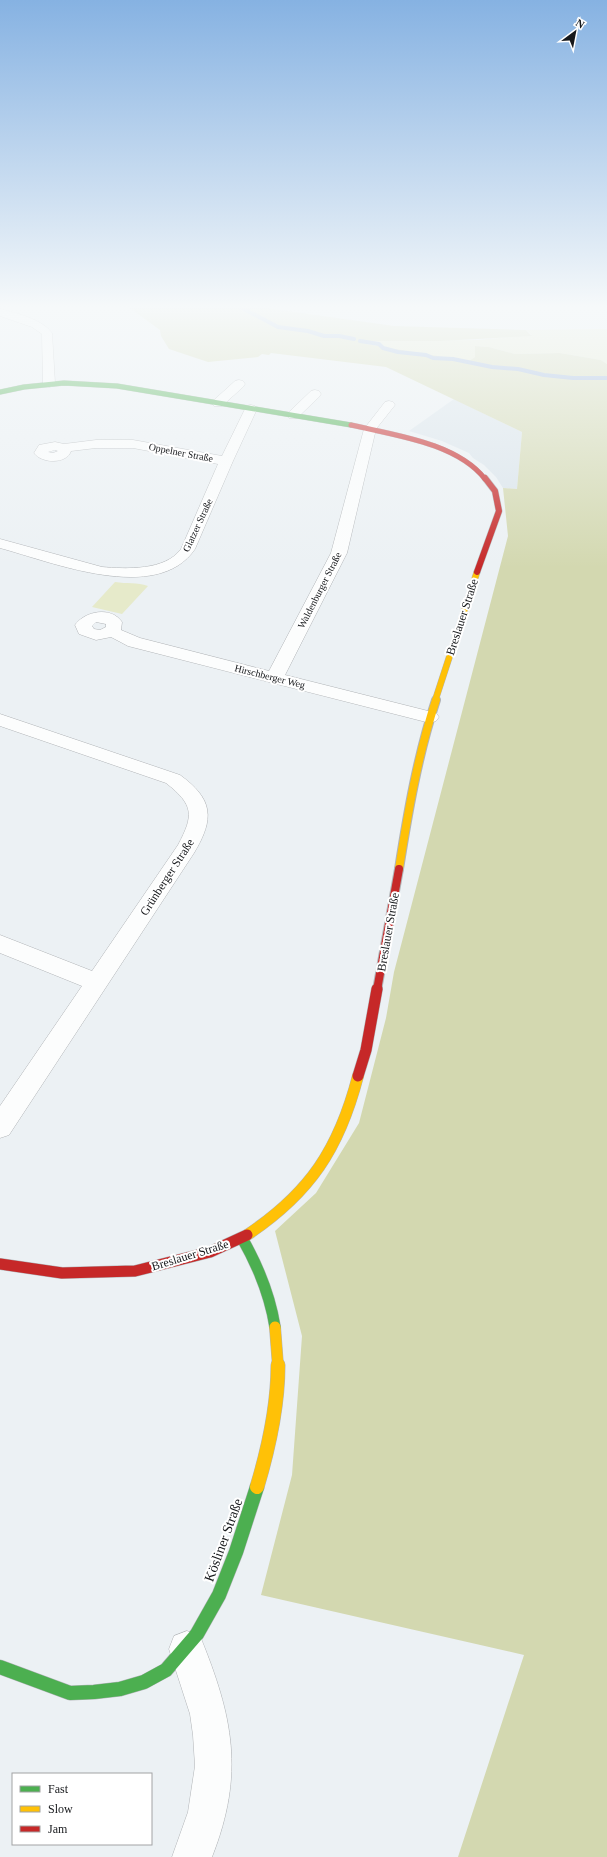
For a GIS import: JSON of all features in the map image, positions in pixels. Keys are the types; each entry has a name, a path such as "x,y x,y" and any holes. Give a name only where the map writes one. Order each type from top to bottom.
{"street":[{"name":"Breslauer Straße","path":"0,1264 62,1273 102,1273 135,1271 210,1252 242,1238 270,1221 302,1191 330,1152 346,1119 366,1050 391,921 409,808 430,716 489,535 499,511 495,491 476,468 462,458 416,440 370,429 168,395"},
{"path":"218,403 227,395"},
{"path":"293,415 314,395"},
{"path":"370,429 389,405"},
{"name":"Glatzer Straße","path":"0,543 101,571 118,573 143,572 175,562 188,549 226,461 251,409"},
{"name":"Waldenburger Straße","path":"274,677 339,553 370,429"},
{"name":"Oppelner Straße","path":"64,448 96,444 133,444 226,461"},
{"name":"Hirschberger Weg","path":"111,631 134,642 430,716"},
{"name":"Grünberger Straße","path":"0,720 174,779 193,795 199,809 198,828 187,848 0,1127"},
{"path":"0,944 97,983"},
{"name":"Kösliner Straße","path":"0,1667 70,1693 81,1694 116,1690 166,1670 187,1649 200,1632 228,1575 271,1442 278,1381 274,1318 258,1266 242,1238"},
{"path":"187,1649 212,1733 215,1771 208,1812 192,1857"}],"shaded area":[{"path":"454,399 522,432 517,489 503,488 496,477 469,453 442,441 409,431"}],"green space":[{"path":"444,395 607,395 607,1857 458,1857 524,1655 261,1595 292,1475 302,1336 275,1231 316,1193 359,1123 386,1018 394,972 508,536 503,488 517,489 522,432"},
{"path":"115,582 148,586 122,614 92,607"}],"traffic: fast":[{"path":"169,395 351,425"},
{"path":"242,1238 263,1281 270,1303 275,1327"},
{"path":"0,1667 70,1693 120,1689 144,1682 166,1670 197,1634 219,1595 236,1552 257,1487"}],"traffic: slow":[{"path":"399,869 409,808 430,717 477,572"},
{"path":"247,1235 279,1212 293,1199 317,1171 337,1138 345,1120 351,1104 358,1076"},
{"path":"257,1487 268,1447 275,1408 278,1368 275,1327"}],"traffic: jam":[{"path":"351,425 416,440 462,458 476,468 484,477 495,491 499,511 477,572"},
{"path":"358,1076 366,1050 399,869"},
{"path":"0,1264 62,1273 135,1271 210,1252 247,1235"}]}
